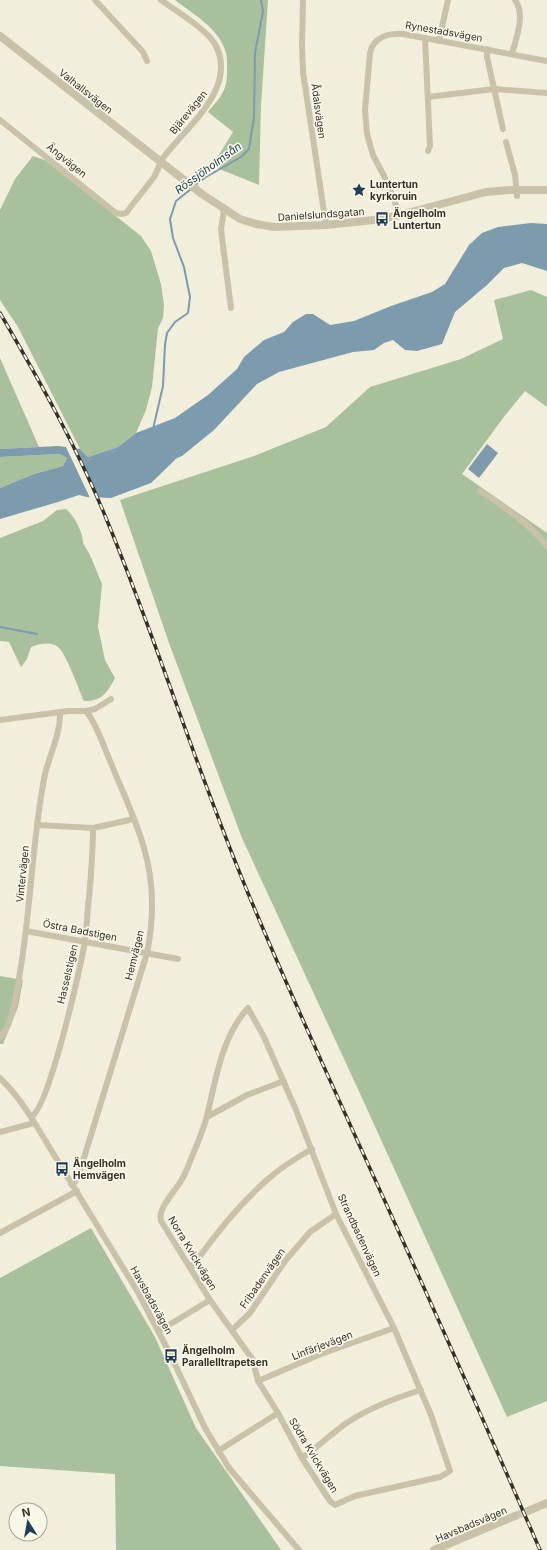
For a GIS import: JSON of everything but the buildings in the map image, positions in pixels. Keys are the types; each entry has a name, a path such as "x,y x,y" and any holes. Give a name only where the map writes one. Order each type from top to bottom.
{"street":[{"path":"95,0 143,52 147,60"},
{"name":"Bjärevägen","path":"121,214 126,213 154,176 160,162 214,96 218,87 221,70 218,54 211,40 201,30 161,0"},
{"name":"Ådalsvägen","path":"303,0 303,72 326,225"},
{"path":"439,40 448,0"},
{"path":"512,54 520,14 515,0"},
{"name":"Rynestadsvägen","path":"400,215 384,176 373,155 367,134 365,110 370,53 371,47 375,42 389,34 403,34 547,61"},
{"name":"Valhallsvägen","path":"0,36 160,162"},
{"path":"425,38 430,146 428,151"},
{"path":"487,49 487,57 503,129"},
{"path":"428,97 494,89 547,93"},
{"name":"Ängvägen","path":"0,120 116,213 121,214"},
{"path":"506,142 515,175 517,193"},
{"name":"Danielslundsgatan","path":"160,162 224,210 240,219 265,226 326,225 363,221 400,215 482,193 517,193 547,190"},
{"path":"224,210 221,229 231,308"},
{"path":"480,491 539,535 547,546"},
{"path":"0,720 77,710 86,711 96,709 111,699"},
{"name":"Hemvägen","path":"72,1184 75,1182 79,1174 147,953 151,928 151,896 144,849 134,819 99,735 86,711"},
{"name":"Vintervägen","path":"0,1037 7,1028 17,994 26,931 37,825 44,779 48,758 58,730 60,712"},
{"path":"37,825 93,828 134,819"},
{"name":"Hasselstigen","path":"33,1120 39,1109 58,1058 85,941 93,828"},
{"name":"Östra Badstigen","path":"26,931 178,959"},
{"name":"Strandbadenvägen","path":"248,1008 264,1037 284,1081 312,1149 336,1214 394,1328 431,1415 450,1471"},
{"name":"Norra Kvickvägen","path":"159,1331 210,1300 161,1221 160,1216 161,1210 182,1179 200,1138 207,1117 214,1082 225,1045 234,1026 248,1008"},
{"name":"Havsbadsvägen","path":"0,1078 20,1100 33,1120 139,1294 159,1331 204,1428 229,1468 299,1550"},
{"path":"207,1117 247,1095 284,1081"},
{"path":"0,1132 33,1120"},
{"path":"191,1268 230,1217 266,1180 288,1163 312,1149"},
{"path":"0,1233 77,1191"},
{"name":"Fribadenvägen","path":"232,1330 250,1313 285,1261 310,1232 336,1214"},
{"path":"210,1300 232,1330"},
{"name":"Linfärjevägen","path":"258,1381 320,1354 394,1328"},
{"name":"Södra Kvickvägen","path":"232,1330 253,1360 258,1381 278,1413 302,1458 330,1501 335,1505 355,1496 440,1477 450,1471"},
{"path":"302,1458 362,1414 394,1398 421,1390"},
{"name":"Södra Kvickvägen","path":"218,1450 278,1413"},
{"path":"528,1511 547,1503"},
{"name":"Havsbadsvägen","path":"434,1550 515,1516"}],"green space":[{"path":"175,0 268,0 261,105 259,185 212,166 233,132 208,112 224,91 227,80 226,53 223,44 212,29"},
{"path":"33,156 45,160 141,236 151,251 161,284 164,305 163,318 158,328 152,387 146,410 136,433 118,447 88,457 80,449 18,327 0,300 0,210 15,179"},
{"path":"531,290 547,297 547,407 525,391 462,474 547,533 547,1401 507,1417 242,838 169,643 120,500 254,456 326,427 370,387 461,359 503,339 494,300"},
{"path":"0,358 39,447 0,449"},
{"path":"60,454 67,458 63,466 34,474 0,488 0,457"},
{"path":"66,509 78,524 83,543 90,555 102,584 98,627 105,660 115,678 100,698 90,701 84,701 65,656 55,645 41,644 31,647 27,659 21,667 9,642 0,641 0,538 43,521 57,510"},
{"path":"0,976 23,980 18,1007 3,1044 0,1044"},
{"path":"91,1228 155,1337 196,1428 281,1550 116,1550 115,1474 0,1466 0,1278"}],"water":[{"path":"531,223 547,224 547,271 522,263 504,268 487,285 455,312 442,344 417,351 405,350 393,340 384,343 374,350 353,352 279,372 257,384 214,430 182,456 177,458 151,483 111,498 87,497 79,495 0,519 0,488 34,474 63,466 67,458 60,454 0,457 0,449 58,446 80,449 88,457 118,447 136,433 175,418 208,395 237,369 244,357 264,340 284,332 293,322 306,314 313,314 330,325 354,321 432,292 445,284 469,245 482,233 498,227"},
{"path":"487,444 498,453 479,478 468,469"}],"pier":[{"path":"65,445 75,446 100,500 91,500"}],"waterway":[{"name":"Rössjöholmsån","path":"194,186 206,177 241,157 249,149 254,117 255,53 263,11 261,0"},
{"name":"Rössjöholmsån","path":"153,429 163,386 167,333 175,322 188,313 190,297 184,267 173,238 170,219 176,201 191,189"},
{"path":"0,627 37,634"}],"tunnel":[{"path":"515,1516 528,1511"}],"railway":[{"path":"0,313 57,414 95,492 144,615 233,857 253,905 443,1329 540,1550"}],"place":[{"name":"Luntertun kyrkoruin","path":"359,190"},
{"name":"Ängelholm Luntertun","path":"382,219"},
{"name":"Ängelholm Hemvägen","path":"62,1169"},
{"name":"Ängelholm Parallelltrapetsen","path":"171,1356"}]}
